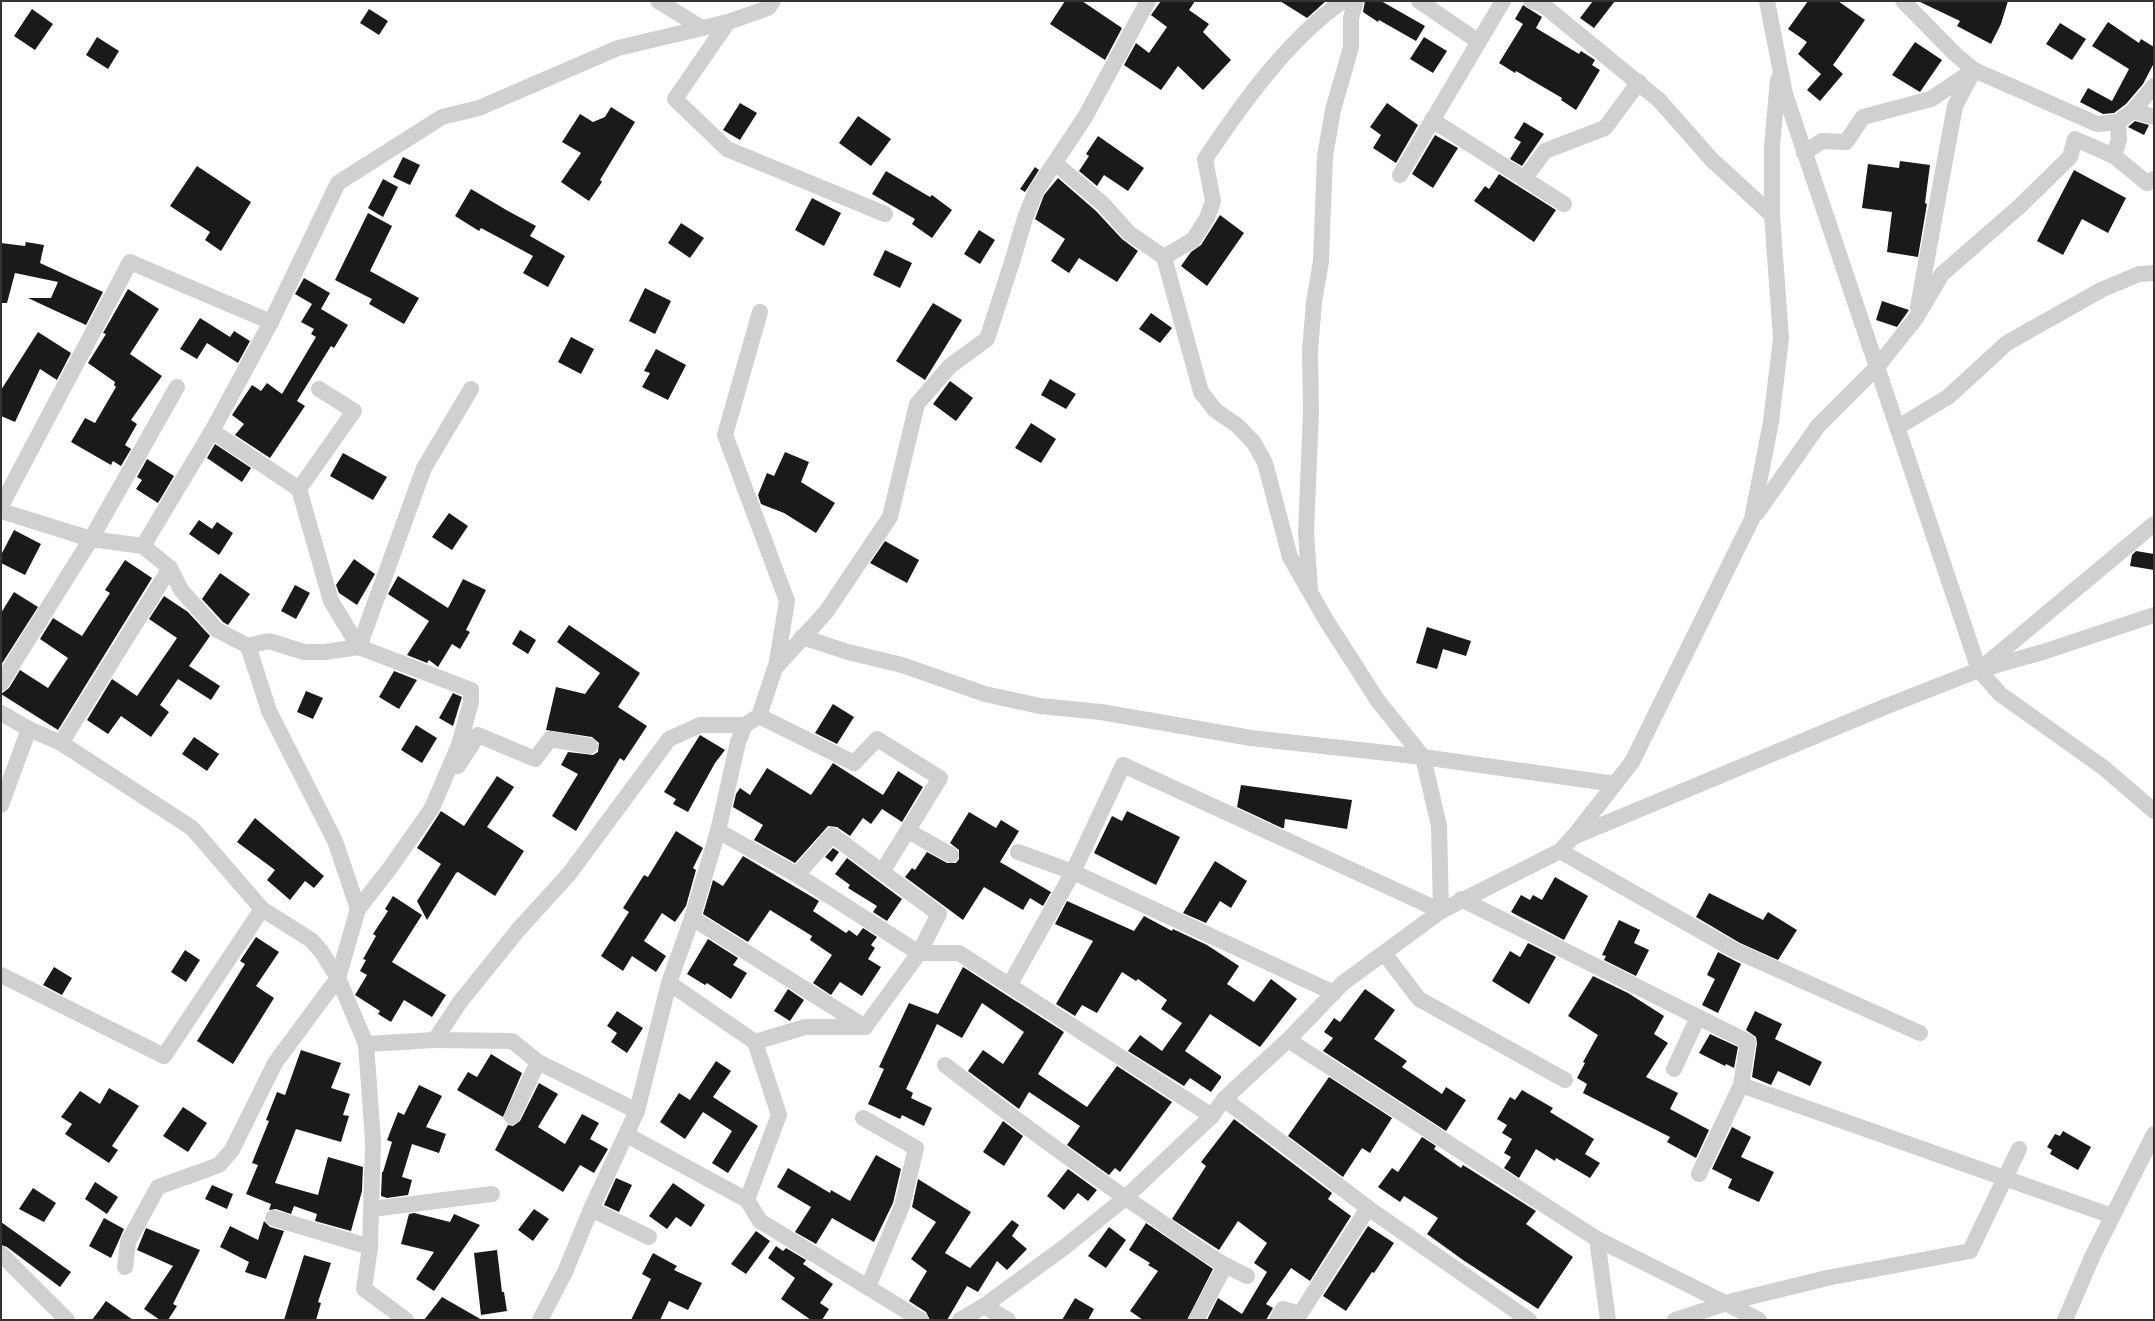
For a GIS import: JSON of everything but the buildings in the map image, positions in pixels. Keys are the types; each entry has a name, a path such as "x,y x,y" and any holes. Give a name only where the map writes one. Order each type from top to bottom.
{"street":[{"path":"658,1 702,28"},
{"path":"143,546 212,431 271,322 338,183 442,117 479,108 618,48 728,22 768,8 773,1"},
{"path":"775,668 826,612 890,517 917,404 950,366 987,339 1014,259 1025,218 1036,191 1085,117 1148,1"},
{"path":"1164,257 1193,240 1207,218 1213,201 1204,159 1230,122 1295,42 1343,1"},
{"path":"1310,592 1306,533 1311,411 1310,351 1314,302 1321,261 1325,156 1333,110 1351,47 1351,18 1356,1"},
{"path":"1419,1 1479,42"},
{"path":"1400,175 1503,1"},
{"path":"1530,1 1542,4 1639,82 1659,100 1712,160 1772,215"},
{"path":"1767,1 1785,94 1979,670 2000,694 2104,768 2154,811"},
{"path":"1903,1 1955,54 1974,70 2097,124 2118,122 2133,111 2154,86"},
{"path":"728,22 675,99 727,149 886,214"},
{"path":"1752,519 1771,422 1780,338 1772,215 1772,146 1779,64"},
{"path":"1804,153 1822,141 1846,142 1863,117 1931,99 1974,70"},
{"path":"1916,318 1955,106 1974,70"},
{"path":"1524,179 1545,151 1605,128 1639,82"},
{"path":"2133,111 2154,117"},
{"path":"1432,120 1564,204"},
{"path":"2114,156 2119,139 2118,122"},
{"path":"960,1320 984,1306 1066,1246 1125,1198 1212,1116 1224,1099 1288,1040 1343,983 1441,911 1461,899 1560,851 1573,837 1632,762 1752,519 1784,471 1818,426 1877,367 1916,318 1942,274 2020,206 2070,157 2075,139 2114,156 2147,183 2154,179"},
{"path":"1055,163 1103,204 1130,233 1164,257 1201,392 1215,410 1238,426 1254,443 1266,463 1290,557 1378,701 1423,758 1439,826 1441,911"},
{"path":"1,506 130,262 271,322"},
{"path":"1898,426 1948,397 2007,343 2101,290 2139,274 2154,273"},
{"path":"436,1040 460,1002 518,930 569,874 669,739 700,725 745,725 759,716 775,668 787,601 725,435 760,312"},
{"path":"1,683 91,539 177,387"},
{"path":"299,489 354,411 319,389"},
{"path":"359,647 424,468 471,389"},
{"path":"212,431 299,489 330,601 359,647"},
{"path":"1,511 91,539 143,546 170,568 181,590 217,630 248,646 269,641 304,652 325,652 359,647 471,690 471,702 459,745 432,808"},
{"path":"1979,670 2154,524"},
{"path":"61,743 170,568"},
{"path":"1573,837 1887,706 1979,670 2043,652 2154,615"},
{"path":"802,637 848,652 902,665 985,694 1040,706 1101,712 1251,738 1423,758 1615,784"},
{"path":"248,646 269,711 335,841 358,909"},
{"path":"1,713 29,729 61,743 192,828 262,909 312,940 321,951 338,978 366,1044 374,1141 370,1247 364,1289 406,1320"},
{"path":"759,716 854,763 877,739 940,778 882,872"},
{"path":"540,1320 565,1272 591,1208 637,1111 669,983 692,918 718,831 738,742 745,725"},
{"path":"1,805 29,729"},
{"path":"125,1267 128,1242 158,1186 219,1165 232,1150 275,1063 338,978 358,909 390,868 432,808 478,735 534,759 550,739 590,746"},
{"path":"1010,984 1073,872 1123,765 1441,911"},
{"path":"718,831 797,875 919,953 959,952 1212,1116"},
{"path":"908,832 951,855"},
{"path":"797,875 832,835 939,914 919,953 865,1027"},
{"path":"1560,851 1736,951 1920,1033"},
{"path":"1018,852 1073,872 1334,993"},
{"path":"1461,899 1748,1042 1741,1085 1699,1174"},
{"path":"1,975 164,1056 262,909"},
{"path":"692,918 865,1027"},
{"path":"1384,953 1418,999 1565,1080"},
{"path":"669,983 755,1042 778,1115 747,1200"},
{"path":"1674,1069 1698,1017"},
{"path":"755,1042 805,1026 865,1027"},
{"path":"366,1044 436,1040 512,1041 538,1062 637,1111"},
{"path":"1288,1040 1597,1239 1759,1320"},
{"path":"512,1117 538,1062"},
{"path":"945,1064 1037,1136 1125,1198 1225,1266 1247,1276"},
{"path":"1741,1085 2112,1216"},
{"path":"1224,1099 1368,1208 1529,1320"},
{"path":"864,1118 916,1148 902,1206 868,1287"},
{"path":"627,1134 747,1200 760,1221 921,1320"},
{"path":"2065,1320 2112,1216 2154,1134"},
{"path":"1675,1320 1726,1303 1827,1278 1970,1251 2019,1149"},
{"path":"372,1210 492,1194"},
{"path":"591,1208 649,1237"},
{"path":"1277,1320 1284,1309 1300,1314 1368,1208"},
{"path":"273,1218 370,1247"},
{"path":"1597,1239 1608,1320"},
{"path":"1,1254 67,1320"},
{"path":"1196,1320 1225,1266"},
{"path":"984,1306 1008,1320"}]}
